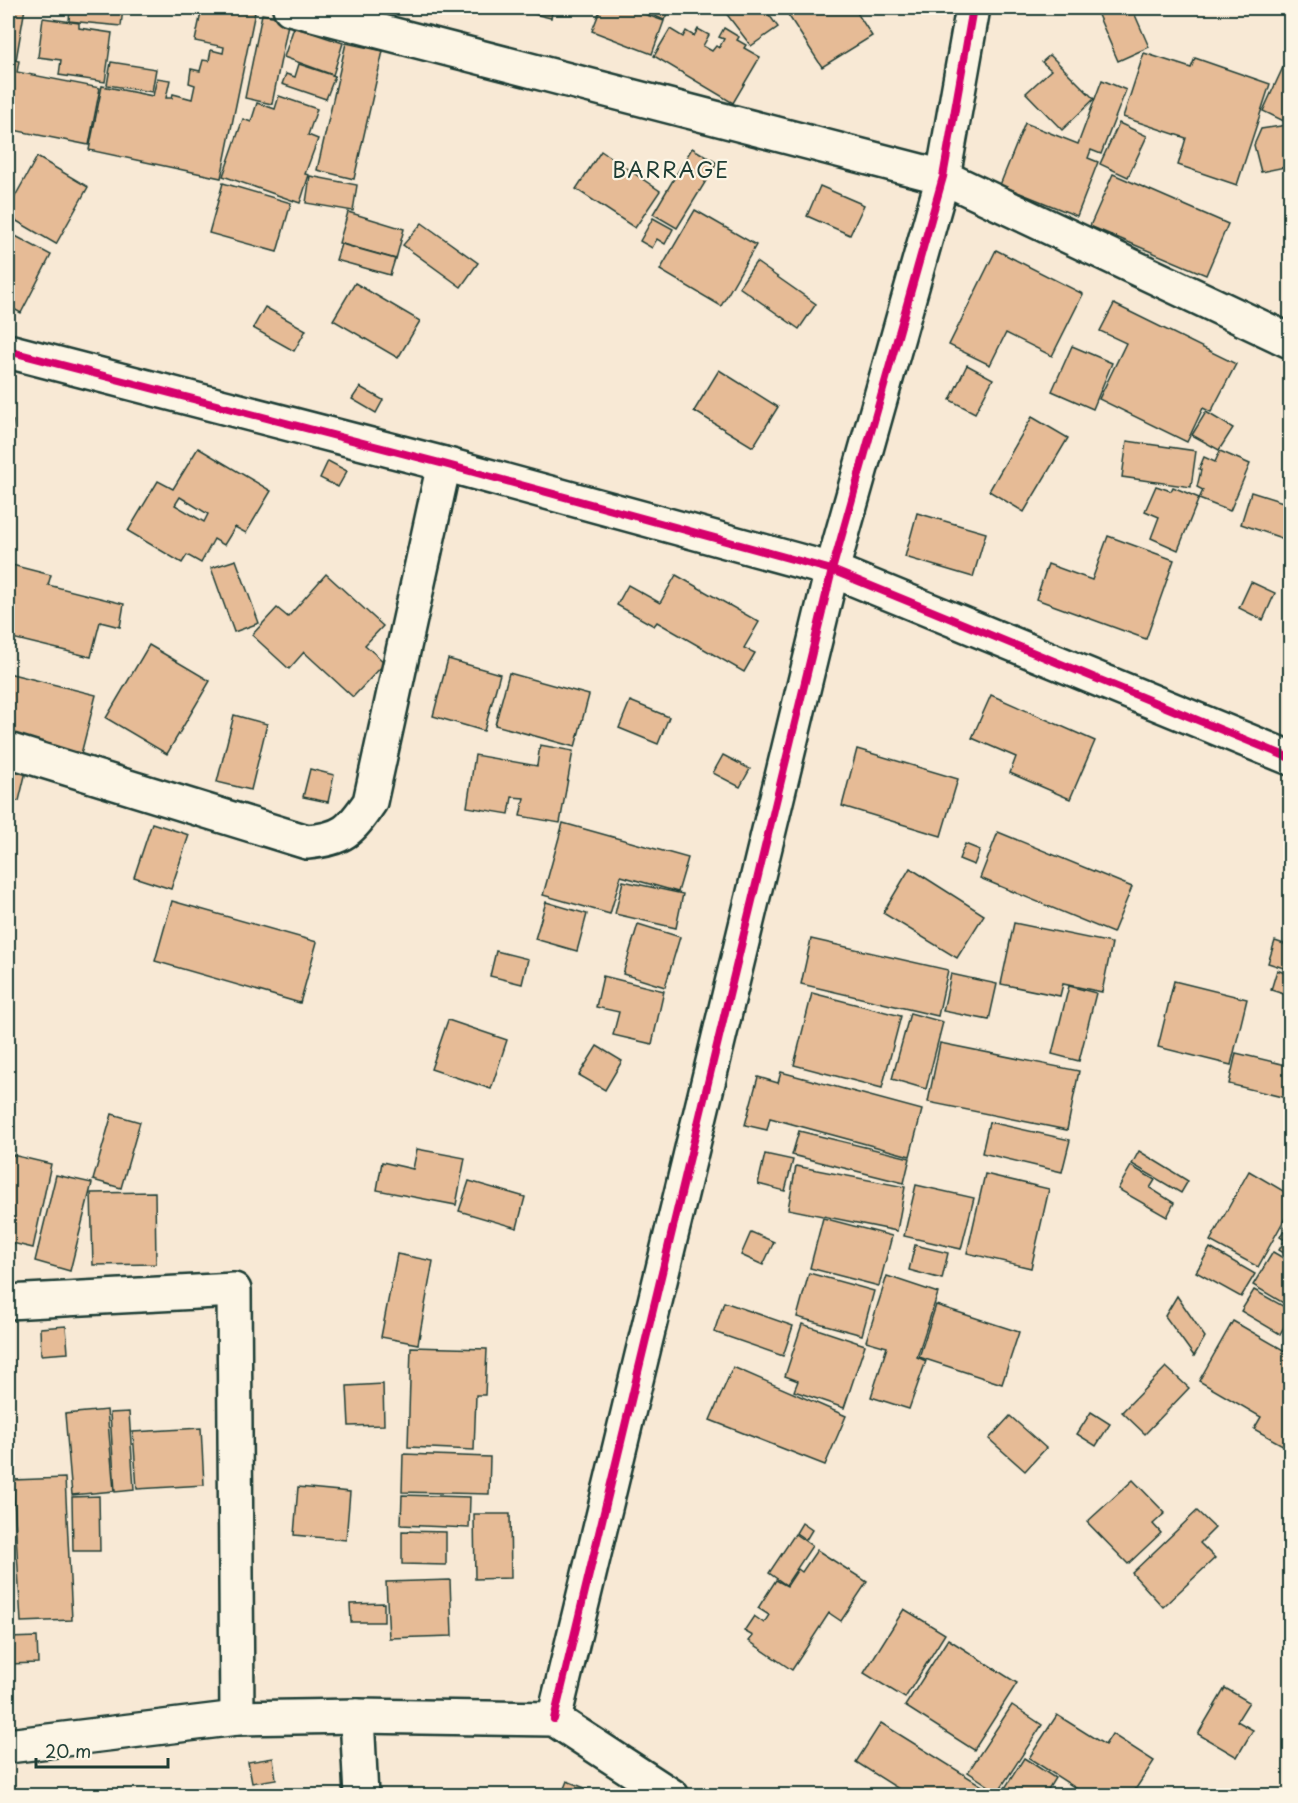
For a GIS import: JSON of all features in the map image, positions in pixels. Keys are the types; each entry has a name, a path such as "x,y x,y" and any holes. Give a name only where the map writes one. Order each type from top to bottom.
{"street":[{"path":"290,8 943,177 1290,342"},
{"path":"554,1719 832,570 943,177 973,8"},
{"path":"8,351 444,464 832,570 1290,758"},
{"path":"8,750 307,842 333,840 356,823 370,802 444,464"},
{"path":"8,1302 234,1290 237,1718"},
{"path":"357,1716 361,1796"},
{"path":"8,1746 237,1718 357,1716 554,1719 672,1796"}],"building":[{"path":"8,8 25,8 16,60 8,58"},
{"path":"70,8 123,8 121,26 69,21"},
{"path":"202,8 235,8 255,12 221,178 89,150 102,86 153,96 157,78 170,80 166,98 172,98 173,94 192,99 195,85 189,83 191,69 200,71 203,60 209,61 211,50 223,53 224,47 195,41"},
{"path":"509,8 553,8 551,18"},
{"path":"601,8 627,8 664,21 652,54 592,31"},
{"path":"637,8 670,8 664,20"},
{"path":"722,8 764,8 778,27 751,46"},
{"path":"823,8 826,12 833,8 854,8 872,36 822,67 785,10"},
{"path":"1095,8 1132,8 1149,47 1118,61"},
{"path":"262,14 289,19 272,104 245,98"},
{"path":"43,18 79,23 79,28 112,33 105,82 59,75 61,60 38,57"},
{"path":"294,27 343,43 333,75 284,57"},
{"path":"724,28 739,37 737,40 746,45 744,48 760,57 733,103 654,56 670,29 683,37 686,31 694,36 698,29 709,35 703,46 712,51 716,46 719,48 724,39 719,37"},
{"path":"346,43 383,51 354,179 317,170"},
{"path":"1290,52 1290,124 1263,111"},
{"path":"1144,53 1191,68 1195,58 1270,84 1237,185 1178,165 1186,138 1123,117"},
{"path":"1050,55 1094,99 1062,130 1026,93 1051,70 1042,62"},
{"path":"8,59 19,61 17,72 100,88 89,145 8,129"},
{"path":"111,62 156,69 152,92 107,85"},
{"path":"299,64 335,76 326,99 282,84 286,74 295,77"},
{"path":"1102,80 1126,90 1101,154 1091,150 1088,158 1098,162 1077,216 1000,185 1025,123 1078,144"},
{"path":"279,96 317,109 308,135 318,139 305,174 309,175 300,203 223,176 243,119 251,122 257,103 275,109"},
{"path":"1119,123 1147,136 1128,177 1100,164"},
{"path":"1287,125 1290,127 1290,166 1261,172 1254,145 1261,129"},
{"path":"692,148 717,163 677,228 653,214"},
{"path":"601,151 660,191 635,228 576,189"},
{"path":"37,157 88,187 56,244 8,216 8,209"},
{"path":"1113,174 1228,224 1206,275 1090,226"},
{"path":"310,176 357,185 353,211 306,203"},
{"path":"223,183 291,203 277,252 209,233"},
{"path":"820,186 864,205 850,235 807,216"},
{"path":"695,210 756,245 721,306 660,270"},
{"path":"348,212 404,229 396,259 339,243"},
{"path":"653,218 673,229 665,244 657,239 652,248 640,241"},
{"path":"422,223 478,263 461,287 403,245"},
{"path":"8,232 51,255 21,313 8,306"},
{"path":"341,244 395,259 390,275 336,260"},
{"path":"996,250 1083,294 1052,356 1006,333 990,365 949,345"},
{"path":"756,262 816,304 799,329 739,287"},
{"path":"355,283 420,321 398,358 333,320"},
{"path":"1114,304 1236,364 1211,412 1203,408 1187,442 1099,399 1126,343 1100,331"},
{"path":"265,307 306,330 294,351 253,328"},
{"path":"1072,346 1112,363 1093,409 1052,391"},
{"path":"967,365 993,379 975,413 950,400"},
{"path":"719,370 778,407 753,447 694,411"},
{"path":"360,387 383,400 376,413 352,399"},
{"path":"1206,412 1233,428 1219,450 1192,435"},
{"path":"1032,417 1068,438 1024,512 989,491"},
{"path":"8,421 13,421 8,480"},
{"path":"1127,441 1196,451 1191,487 1122,477"},
{"path":"198,448 271,491 246,533 235,527 224,545 214,539 201,563 187,555 182,563 128,531 158,481 173,489","holes":["180,497 208,514 204,522 175,505"]},
{"path":"1220,451 1250,464 1230,511 1199,499 1203,490 1197,487 1201,470 1199,469 1204,457 1215,462"},
{"path":"328,461 347,471 338,487 320,478"},
{"path":"1156,486 1171,491 1173,487 1199,498 1178,550 1151,538 1159,517 1145,511"},
{"path":"1251,492 1283,502 1285,494 1290,496 1290,541 1241,524"},
{"path":"917,513 986,533 973,577 905,557"},
{"path":"1108,536 1174,560 1146,639 1036,599 1048,564 1092,580"},
{"path":"236,560 259,623 234,632 211,568"},
{"path":"8,564 51,575 48,585 124,604 120,627 100,622 91,657 8,637"},
{"path":"326,574 383,626 365,645 385,663 353,697 304,652 289,669 252,635 277,608 288,617"},
{"path":"676,575 759,622 744,648 755,653 744,672 657,622 654,626 617,605 628,585 660,603"},
{"path":"1251,582 1275,593 1263,620 1239,608"},
{"path":"149,645 210,681 167,754 106,718"},
{"path":"448,659 500,674 484,731 433,716"},
{"path":"8,673 96,695 80,758 8,740"},
{"path":"509,673 589,695 575,747 495,725"},
{"path":"991,695 1095,741 1070,799 1010,773 1016,757 972,738"},
{"path":"630,701 669,717 658,744 619,728"},
{"path":"234,715 267,724 251,790 217,782"},
{"path":"540,745 573,751 560,823 520,816 524,798 512,797 509,814 467,807 475,755 537,766"},
{"path":"857,749 958,779 941,836 842,806"},
{"path":"723,755 750,769 740,787 713,773"},
{"path":"8,763 27,767 19,801 8,799"},
{"path":"310,769 334,775 328,802 303,797"},
{"path":"152,823 189,835 171,889 134,877"},
{"path":"563,823 688,858 678,892 621,876 610,914 543,895"},
{"path":"998,832 1132,887 1113,933 980,878"},
{"path":"965,844 980,850 974,865 959,859"},
{"path":"910,868 984,915 957,958 883,913"},
{"path":"623,881 683,894 676,928 615,914"},
{"path":"172,901 317,942 300,1003 155,961"},
{"path":"546,902 587,914 577,951 535,939"},
{"path":"1014,923 1112,943 1102,992 1063,984 1060,996 1001,984"},
{"path":"638,924 680,937 665,987 623,974"},
{"path":"811,939 948,970 938,1016 801,984"},
{"path":"1275,941 1290,946 1290,970 1268,963"},
{"path":"496,951 528,959 522,984 490,976"},
{"path":"1277,970 1290,975 1290,996 1271,990"},
{"path":"951,974 997,984 989,1020 943,1011"},
{"path":"603,976 664,991 652,1044 613,1035 619,1012 596,1007"},
{"path":"1174,981 1247,999 1231,1065 1158,1047"},
{"path":"1069,986 1096,993 1079,1061 1052,1054"},
{"path":"812,993 901,1016 882,1088 794,1065"},
{"path":"910,1013 943,1022 926,1089 892,1079"},
{"path":"448,1020 507,1040 491,1089 431,1069"},
{"path":"940,1043 1079,1071 1067,1130 928,1102"},
{"path":"597,1046 622,1061 605,1090 579,1075"},
{"path":"1236,1053 1290,1066 1290,1099 1229,1084"},
{"path":"781,1072 922,1110 910,1156 770,1118 767,1130 745,1125 758,1077 778,1083"},
{"path":"112,1114 140,1122 121,1188 93,1180"},
{"path":"989,1122 1070,1140 1062,1172 982,1153"},
{"path":"799,1131 910,1158 904,1183 792,1155"},
{"path":"417,1149 465,1158 456,1205 377,1190 382,1162 413,1169"},
{"path":"1139,1151 1188,1181 1181,1193 1132,1164"},
{"path":"8,1154 51,1164 33,1248 8,1242"},
{"path":"765,1154 793,1160 785,1191 758,1184"},
{"path":"796,1166 905,1187 897,1231 788,1209"},
{"path":"1131,1166 1155,1180 1150,1188 1174,1203 1167,1217 1118,1189"},
{"path":"1249,1171 1290,1195 1290,1209 1258,1267 1210,1241"},
{"path":"985,1174 1049,1189 1031,1268 967,1253"},
{"path":"56,1175 92,1183 70,1271 35,1261"},
{"path":"469,1181 525,1197 517,1228 459,1211"},
{"path":"916,1185 974,1198 961,1249 904,1236"},
{"path":"155,1192 156,1264 93,1265 91,1193"},
{"path":"823,1218 892,1236 879,1286 810,1268"},
{"path":"1290,1219 1290,1257 1279,1250 1285,1240 1280,1237"},
{"path":"751,1232 774,1242 763,1265 741,1255"},
{"path":"915,1245 948,1253 942,1279 909,1270"},
{"path":"1210,1248 1255,1274 1241,1297 1196,1272"},
{"path":"1273,1252 1290,1262 1286,1268 1290,1270 1290,1307 1253,1285"},
{"path":"397,1254 433,1261 418,1344 381,1337"},
{"path":"809,1273 874,1291 862,1335 797,1317"},
{"path":"887,1276 938,1293 917,1357 926,1361 909,1409 871,1397 887,1347 866,1341"},
{"path":"1254,1290 1290,1310 1290,1316 1280,1334 1241,1311"},
{"path":"1177,1296 1205,1337 1194,1356 1165,1316"},
{"path":"724,1302 793,1326 783,1356 714,1332"},
{"path":"936,1305 1019,1332 1002,1384 919,1357"},
{"path":"1233,1321 1285,1351 1290,1341 1288,1448 1254,1429 1261,1417 1199,1381"},
{"path":"802,1324 865,1345 844,1408 794,1391 798,1381 785,1376"},
{"path":"66,1326 68,1353 41,1355 40,1328"},
{"path":"411,1347 487,1349 485,1395 476,1395 474,1450 408,1447"},
{"path":"733,1367 846,1416 825,1465 710,1420"},
{"path":"1166,1367 1189,1388 1145,1434 1122,1412"},
{"path":"383,1384 384,1425 349,1426 347,1386"},
{"path":"107,1410 114,1491 72,1495 65,1414"},
{"path":"129,1412 134,1490 115,1492 110,1413"},
{"path":"1091,1412 1110,1424 1096,1446 1077,1434"},
{"path":"1010,1416 1046,1448 1025,1471 989,1439"},
{"path":"201,1428 204,1485 137,1489 133,1432"},
{"path":"403,1454 490,1457 489,1494 402,1492"},
{"path":"65,1478 72,1620 21,1622 13,1480"},
{"path":"1133,1480 1165,1513 1153,1524 1161,1533 1128,1564 1087,1522"},
{"path":"298,1487 350,1492 346,1540 294,1535"},
{"path":"402,1495 470,1497 469,1528 401,1525"},
{"path":"99,1496 100,1551 73,1551 72,1497"},
{"path":"1197,1511 1215,1528 1200,1543 1215,1558 1163,1607 1132,1573"},
{"path":"474,1514 510,1514 511,1578 475,1579"},
{"path":"802,1523 812,1530 806,1540 796,1533"},
{"path":"402,1531 446,1532 446,1565 402,1564"},
{"path":"795,1534 812,1546 786,1585 769,1573"},
{"path":"817,1550 867,1582 841,1621 829,1613 792,1670 749,1641 753,1636 744,1631 754,1616 764,1623 769,1615 758,1608 776,1580 787,1586 798,1569 802,1572"},
{"path":"450,1580 452,1636 389,1638 386,1582"},
{"path":"384,1603 384,1622 351,1622 350,1604"},
{"path":"904,1609 945,1634 905,1698 864,1673"},
{"path":"37,1637 38,1663 8,1664 8,1638"},
{"path":"948,1639 1017,1683 974,1750 905,1706"},
{"path":"1225,1688 1249,1702 1237,1721 1253,1730 1237,1757 1198,1734"},
{"path":"1012,1705 1042,1725 998,1792 968,1772"},
{"path":"1057,1715 1105,1745 1112,1734 1154,1761 1131,1796 1088,1796 1029,1758"},
{"path":"881,1723 992,1792 990,1796 910,1796 856,1762"},
{"path":"273,1758 276,1779 252,1783 248,1762"},
{"path":"1024,1758 1055,1778 1044,1796 1000,1796"},
{"path":"567,1781 605,1796 561,1796"}],"cycle path":[{"path":"554,1719 832,570 943,177 973,8"},
{"path":"8,351 444,464 832,570 1290,758"}],"district":[{"name":"BARRAGE","path":"671,169"}]}
